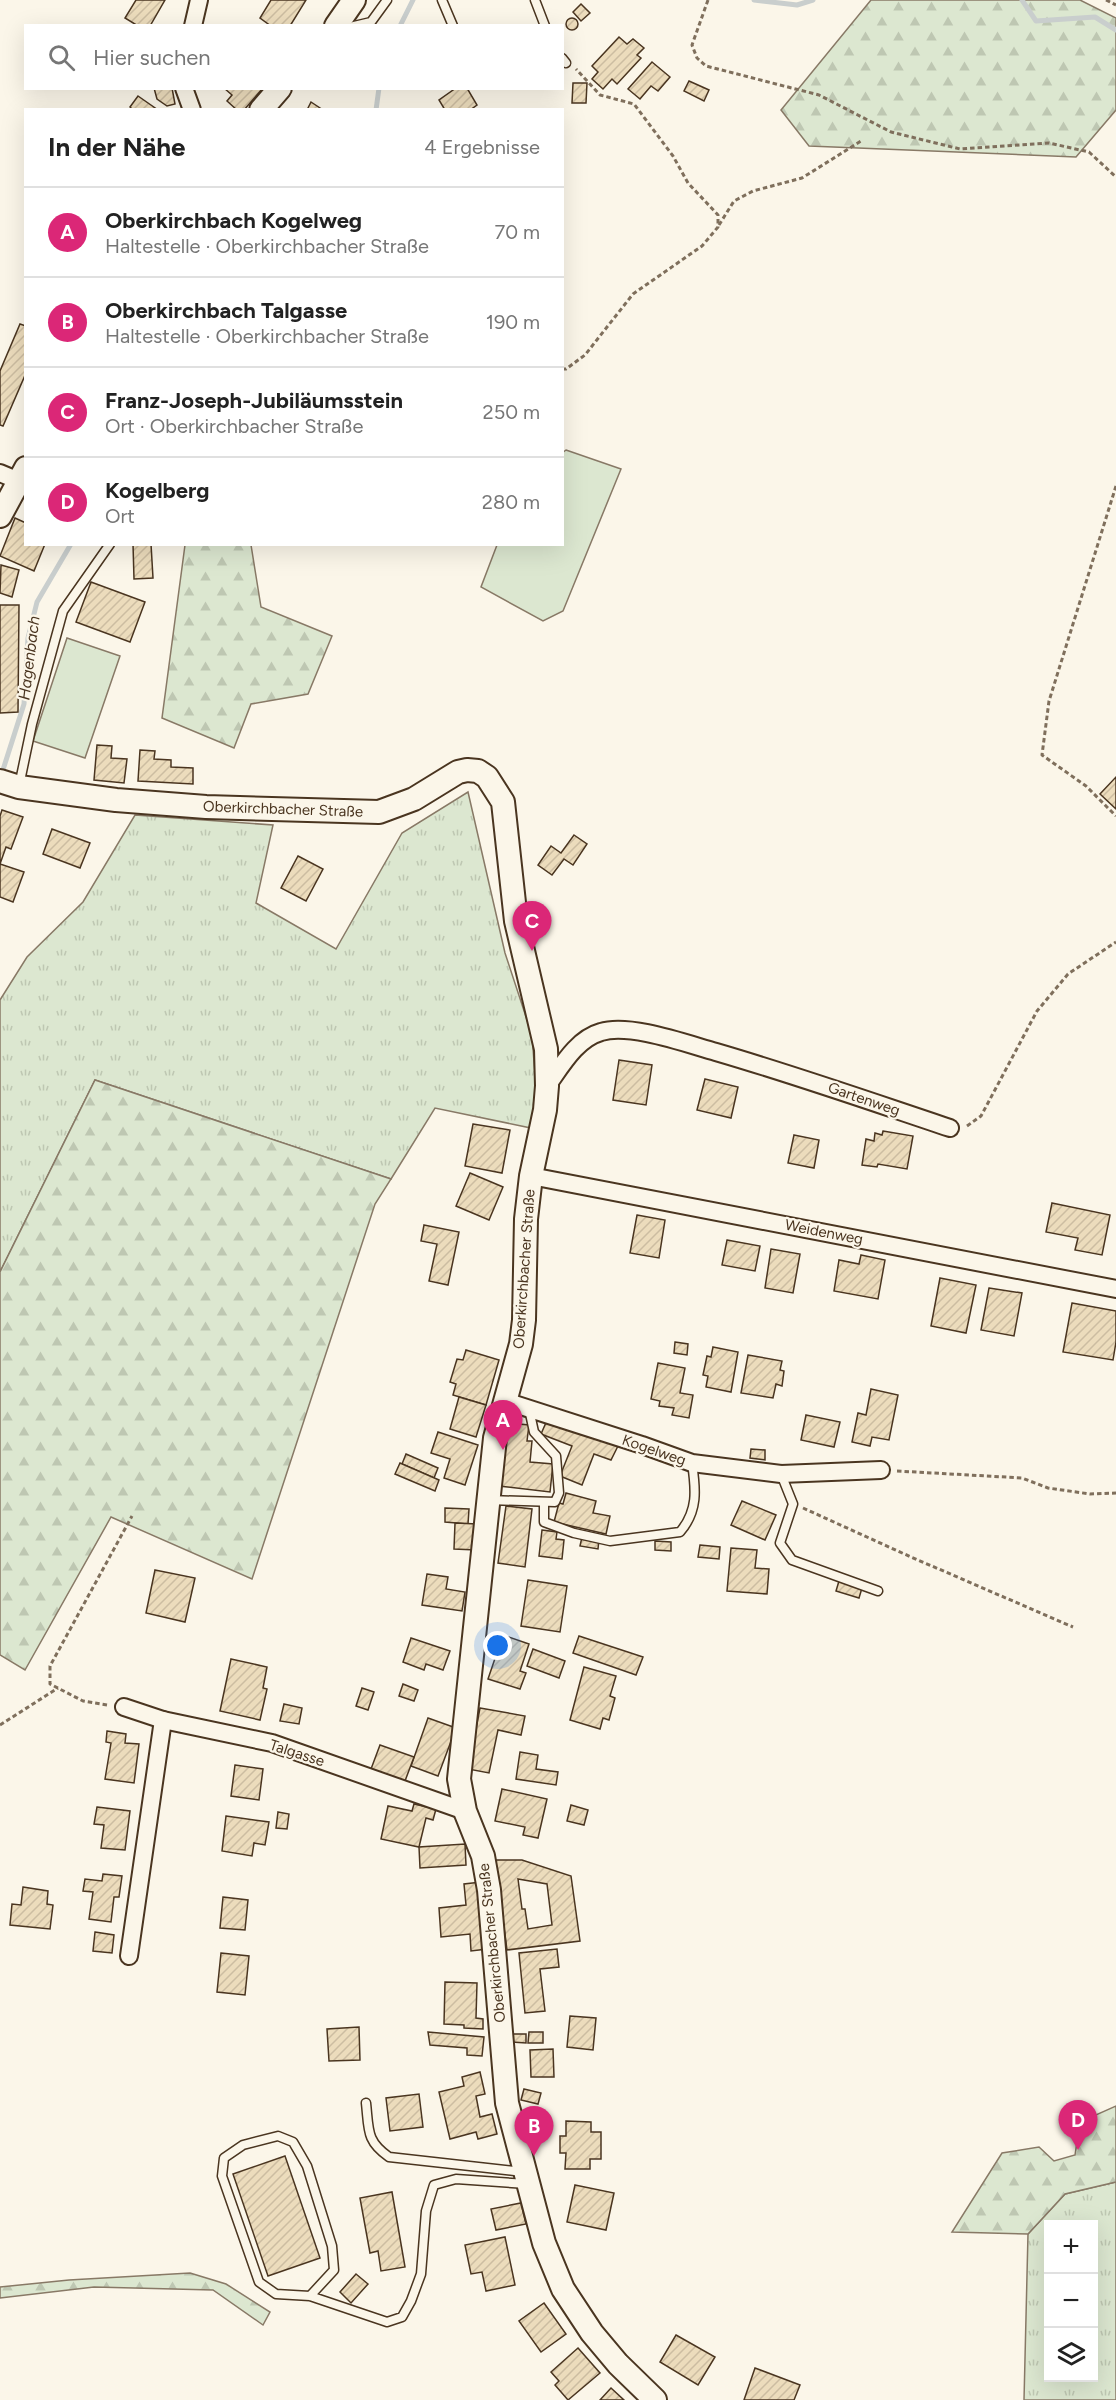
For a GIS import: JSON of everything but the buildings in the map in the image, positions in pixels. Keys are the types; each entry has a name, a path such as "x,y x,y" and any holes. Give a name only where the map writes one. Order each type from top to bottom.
{"street":[{"path":"193,24 200,0"},
{"path":"337,24 354,0"},
{"path":"184,90 191,108"},
{"path":"263,108 278,90"},
{"path":"0,516 15,474"},
{"name":"Oberkirchbacher Straße","path":"10,784 116,800 184,805 379,812 414,799 458,772 467,770 478,771 492,783 503,802 516,921 546,1048 547,1086 545,1110 531,1176 524,1257 524,1320 519,1353 495,1438 459,1779 465,1811 483,1856 489,1890 507,2103 525,2178 550,2261 568,2297 592,2333 618,2364 655,2400"},
{"name":"Gartenweg","path":"547,1086 584,1040 602,1032 632,1031 664,1037 783,1072 950,1128"},
{"name":"Weidenweg","path":"531,1176 1116,1289"},
{"name":"Kogelweg","path":"505,1401 692,1463 782,1474 881,1470"},
{"name":"Talgasse","path":"124,1707 163,1720 272,1743 465,1811"},
{"path":"129,1956 163,1720"}],"lane":[{"path":"362,24 371,22 387,0"},
{"path":"441,0 452,24"},
{"path":"535,0 544,24"},
{"path":"10,784 32,724 63,611 109,546"},
{"path":"488,1500 555,1502 559,1493 556,1456 534,1432 529,1408"},
{"path":"544,1503 544,1522 610,1541 680,1532 690,1521 695,1503 692,1463"},
{"path":"782,1474 793,1504 780,1543 792,1560 878,1591"},
{"path":"366,2103 369,2133 375,2147 389,2157 525,2178"},
{"path":"310,2296 334,2271 332,2246 307,2166 293,2142 278,2136 243,2145 224,2158 222,2176 259,2282 276,2294 310,2296 387,2322 402,2317 421,2274 426,2211 434,2185 456,2179 525,2178"}],"path":[{"path":"1106,0 1116,5"},
{"path":"708,1 692,45 698,58 706,66 819,95 891,132 960,148 1049,143 1089,152 1116,177"},
{"path":"564,61 580,71 600,95 634,104 672,156 688,183 718,215 718,227"},
{"path":"564,369 585,355 633,294 702,246 718,227 734,201 753,191 802,178 861,141"},
{"path":"1116,486 1049,701 1042,755 1086,786 1116,816"},
{"path":"950,1128 970,1126 981,1116 1037,1011 1068,974 1116,942"},
{"path":"881,1470 1022,1478 1048,1488 1090,1494 1116,1493"},
{"path":"793,1504 1073,1627"},
{"path":"124,1707 83,1701 50,1684 50,1666 132,1516"},
{"path":"0,1725 58,1688"}],"green space":[{"path":"871,0 1080,0 1116,18 1116,110 1076,157 809,146 781,110"},
{"path":"566,450 621,469 563,611 543,621 481,587 497,546 564,546 564,452"},
{"path":"185,546 251,546 261,607 332,636 308,694 251,704 234,748 162,718"},
{"path":"67,638 120,656 85,758 33,741"},
{"path":"468,792 505,953 532,1035 536,1089 531,1128 435,1108 391,1179 95,1080 0,1272 0,1000 27,957 83,902 135,815 273,825 256,903 336,949 402,833"},
{"path":"95,1080 391,1179 375,1204 252,1579 111,1517 25,1670 0,1655 0,1272"},
{"path":"1116,2106 1116,2182 1065,2194 1028,2234 952,2232 1002,2153 1039,2147 1054,2161 1075,2155 1080,2122"},
{"path":"1116,2182 1116,2400 1024,2400 1028,2234 1065,2194"},
{"path":"190,2273 226,2284 270,2312 263,2325 213,2290 94,2287 0,2298 0,2287 69,2280"}],"waterway":[{"name":"Hagenbach","path":"401,24 413,0"},
{"path":"754,0 797,5 813,0"},
{"path":"1022,0 1036,21 1095,17 1116,30"},
{"name":"Hagenbach","path":"376,108 379,90"},
{"name":"Hagenbach","path":"1,776 24,704 28,638 37,602 70,546"}],"place":[{"name":"Franz-Joseph-Jubiläumsstein","path":"532,951"},
{"name":"Oberkirchbach Kogelweg","path":"503,1450"},
{"name":"Kogelberg","path":"1078,2150"},
{"name":"Oberkirchbach Talgasse","path":"534,2156"}]}
